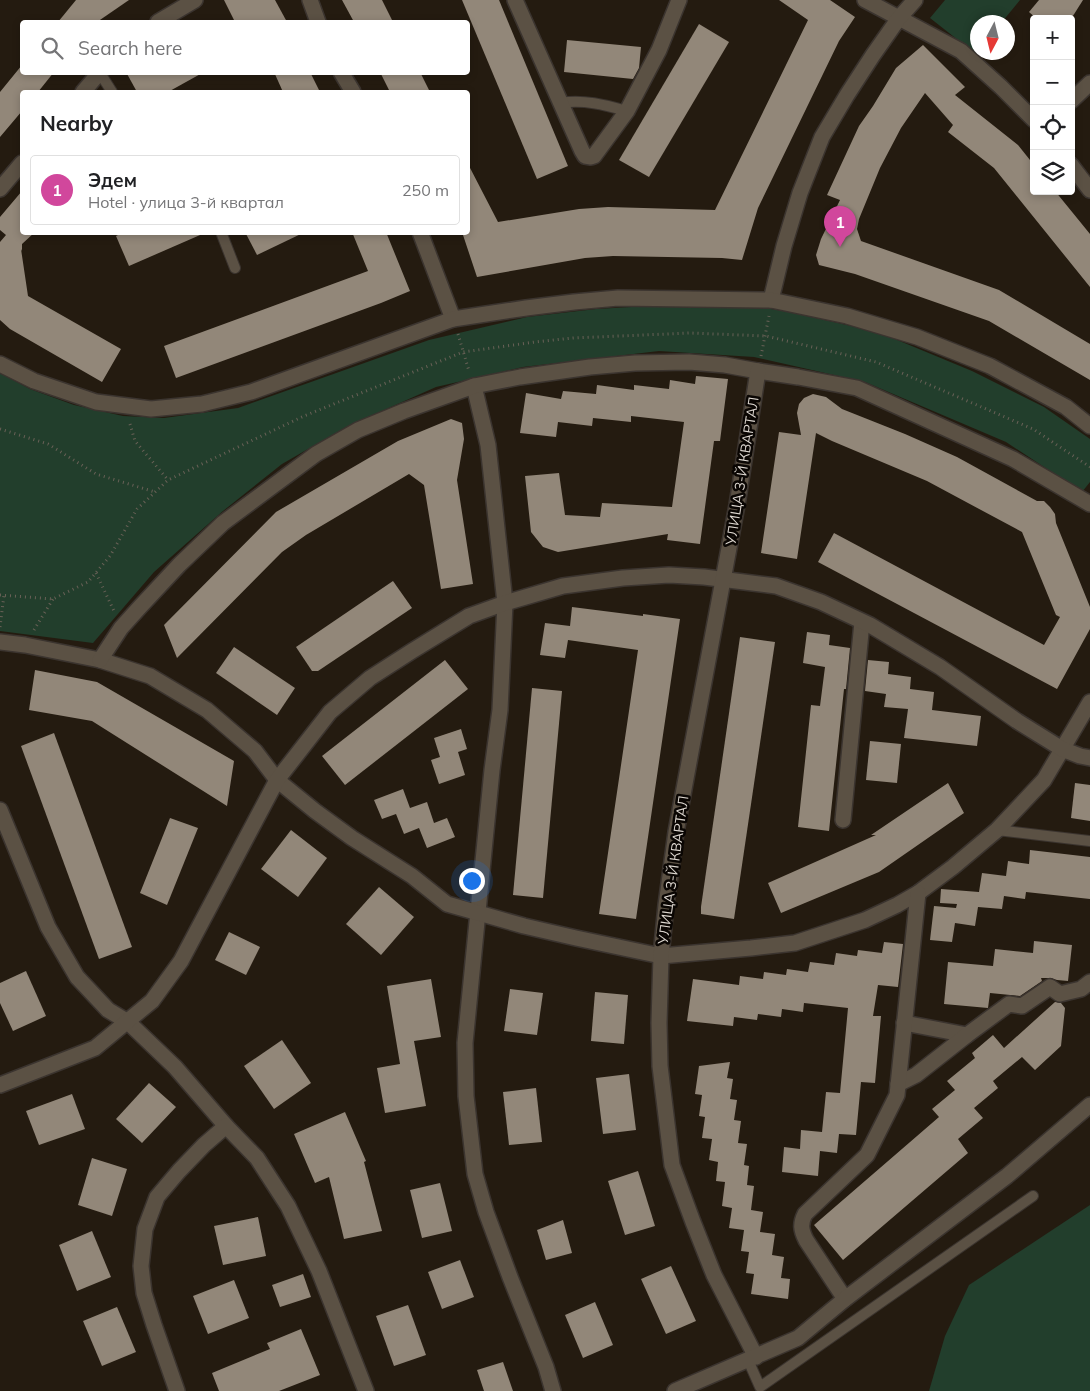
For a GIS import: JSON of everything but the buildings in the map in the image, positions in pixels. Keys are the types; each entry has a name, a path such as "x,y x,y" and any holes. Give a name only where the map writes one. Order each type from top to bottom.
{"street":[{"path":"161,20 194,0"},
{"path":"310,0 317,20"},
{"path":"515,0 582,151 588,158 594,156 627,111 659,50 679,0"},
{"path":"865,0 961,51 1030,116"},
{"path":"771,300 784,246 800,193 822,138 847,96 899,18 915,0"},
{"path":"85,90 98,75"},
{"path":"343,75 351,90"},
{"path":"1075,97 1090,83"},
{"path":"0,189 20,165"},
{"path":"1075,170 1090,190"},
{"path":"421,235 453,319"},
{"path":"0,364 34,381 96,402 151,409 202,404 251,392 453,319 536,306 618,298 771,300 847,316 926,341 990,366 1066,407 1090,426"},
{"path":"100,660 121,628 180,565 223,523 316,454 358,430 474,386 546,373 635,363 690,362 725,365 798,376 857,388 1013,458 1090,504"},
{"name":"УЛИЦА 3-Й КВАРТАЛ","path":"752,1359 714,1275 672,1165 660,1066 659,1023 661,956 676,832 737,505 758,371"},
{"path":"474,386 488,445 505,603 500,710 492,770 465,1043 466,1096 475,1174 486,1212 546,1367 553,1391"},
{"path":"0,1085 95,1048 152,1001 181,961 277,780 330,712 370,678 469,616 505,603 563,586 623,578 669,575 724,578 776,586 821,602 862,622 940,667 1062,749 1090,758"},
{"path":"843,820 862,622"},
{"path":"0,642 100,660 150,676 207,710 255,751 277,780 330,822 412,876 447,904 479,914 576,938 661,956 796,943 865,920 918,893 997,830 1044,780 1090,702"},
{"path":"0,810 48,927 77,977 108,1010 128,1022 175,1067 226,1126 257,1158 288,1206 319,1271 366,1391"},
{"path":"845,1299 806,1240 801,1223 805,1214 867,1155 897,1095 918,893"},
{"path":"898,1084 916,1075 967,1034 1009,1004 1022,1006 1050,987 1060,994 1081,989 1090,982"},
{"path":"904,1023 967,1034"},
{"path":"675,1391 798,1338 845,1299 1007,1176 1090,1105"},
{"path":"178,1391 144,1294 140,1266 145,1230 157,1197 204,1145 226,1126"}],"lane":[{"path":"101,75 111,90"},
{"path":"561,103 573,101 603,104 627,111"},
{"path":"221,235 235,268"},
{"path":"997,830 1090,841"},
{"path":"752,1359 760,1387 1033,1196"}],"path":[{"path":"758,371 766,336 771,300"},
{"path":"453,319 474,386"},
{"path":"0,630 2,595 53,599 88,582 110,556 137,509 168,480 304,416 463,352 574,338 690,333 766,336 876,362 1033,429 1090,468"},
{"path":"124,406 135,441 168,480"},
{"path":"0,429 48,444 96,474 155,492"},
{"path":"96,573 121,628"},
{"path":"25,645 53,599"}],"green space":[{"path":"945,0 1020,0 1008,15 970,15 970,49 930,18"},
{"path":"747,305 789,312 878,332 972,371 1044,407 1090,439 1090,482 1082,492 1006,442 865,382 754,357 659,351 523,367 436,387 348,426 282,464 223,511 154,572 93,643 0,631 0,373 30,389 74,405 123,416 164,418 238,408 429,340 527,317 596,309 649,306"},
{"path":"1090,1205 1090,1391 929,1391 945,1336 969,1285"}],"place":[{"name":"Эдем","path":"840,247"}]}
